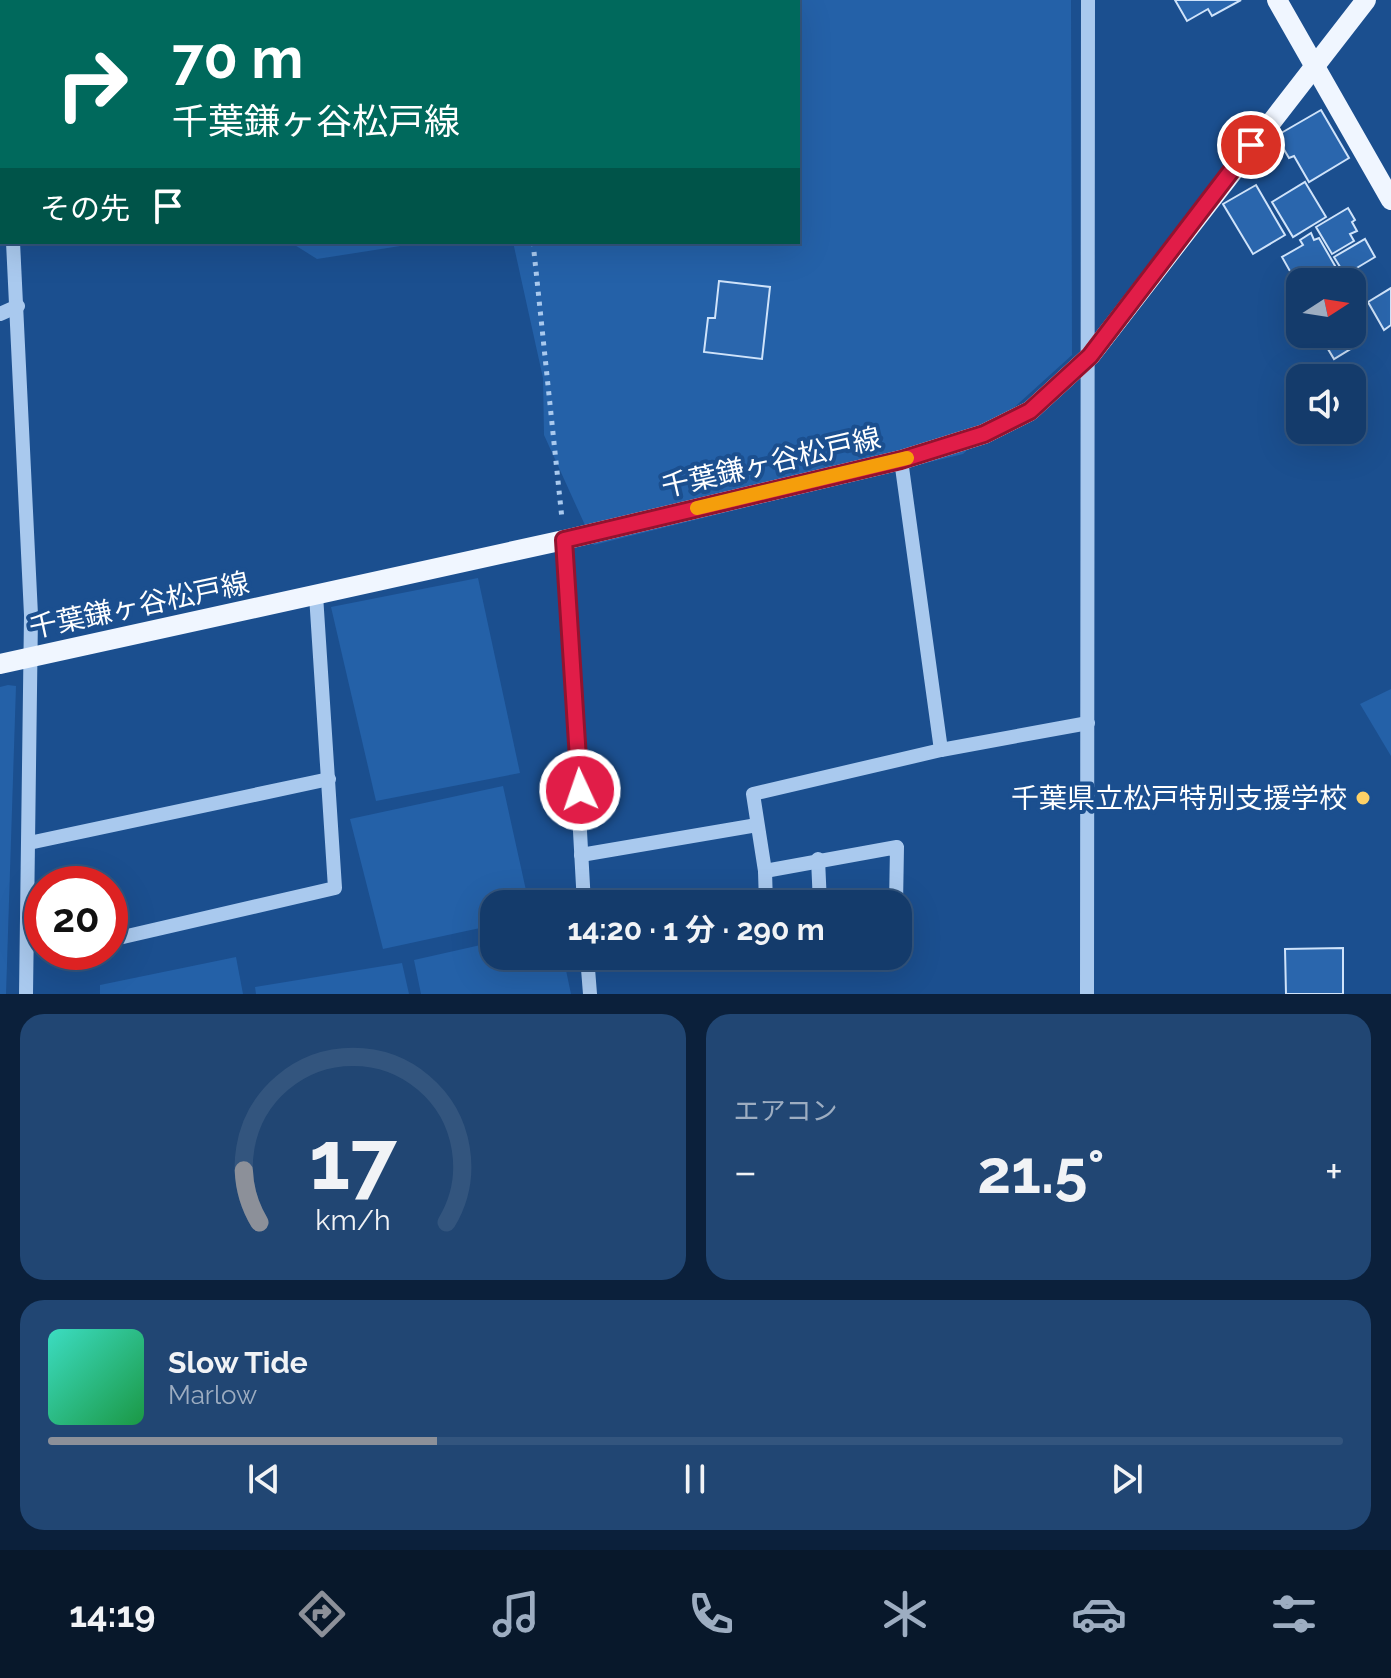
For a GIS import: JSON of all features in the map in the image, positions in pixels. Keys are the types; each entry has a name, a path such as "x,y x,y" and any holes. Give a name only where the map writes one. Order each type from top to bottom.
{"main road":[{"path":"1277,0 1391,200"},
{"name":"千葉鎌ヶ谷松戸線","path":"0,664 564,540 901,460 984,434 1030,411 1090,356 1366,0"}],"street":[{"path":"1087,994 1088,0"},
{"path":"13,244 32,656 26,994"},
{"path":"0,314 18,306"},
{"path":"901,460 941,750"},
{"path":"564,540 583,890"},
{"path":"128,936 335,888 316,595"},
{"path":"766,890 753,794 941,750 1088,723"},
{"path":"29,843 329,779"},
{"path":"581,855 757,825"},
{"path":"765,871 897,847 896,890"},
{"path":"818,859 819,890"},
{"path":"588,970 590,994"}],"path":[{"path":"533,244 564,540"}],"shaded area":[{"path":"800,0 1071,0 1072,355 963,454 594,545 544,435 543,378 513,244 800,244"},
{"path":"293,244 413,244 317,259"},
{"path":"478,578 520,773 376,801 331,607"},
{"path":"16,686 6,994 0,994 0,687"},
{"path":"1391,689 1391,756 1360,704"},
{"path":"503,786 526,890 480,890 480,928 383,949 350,819"},
{"path":"480,945 480,970 566,970 571,994 421,994 414,960"},
{"path":"236,957 243,994 100,994 100,985"},
{"path":"402,963 409,994 256,994 255,987"}],"building":[{"path":"1175,0 1241,0 1212,16 1208,9 1187,21"},
{"path":"1321,110 1349,158 1309,182 1294,156 1289,158 1276,136"},
{"path":"1305,182 1326,217 1293,237 1272,202"},
{"path":"1256,185 1285,235 1253,254 1223,204"},
{"path":"1348,208 1357,231 1350,234 1354,241 1332,254 1316,227"},
{"path":"1311,233 1314,240 1319,238 1336,268 1288,268 1282,257 1303,245 1300,240"},
{"path":"1365,239 1375,257 1357,268 1341,268 1334,257"},
{"path":"719,281 770,287 762,359 704,352 708,318 715,318"},
{"path":"1391,288 1391,325 1384,330 1368,302"},
{"path":"1327,348 1352,348 1334,359"},
{"path":"1343,948 1343,994 1286,994 1285,949"}],"slow traffic":[{"path":"697,508 907,458"}],"place":[{"name":"千葉県立松戸特別支援学校","path":"1363,798"}],"route":[{"path":"580,790 564,540 901,460 984,434 1030,411 1090,356 1251,145"}]}
